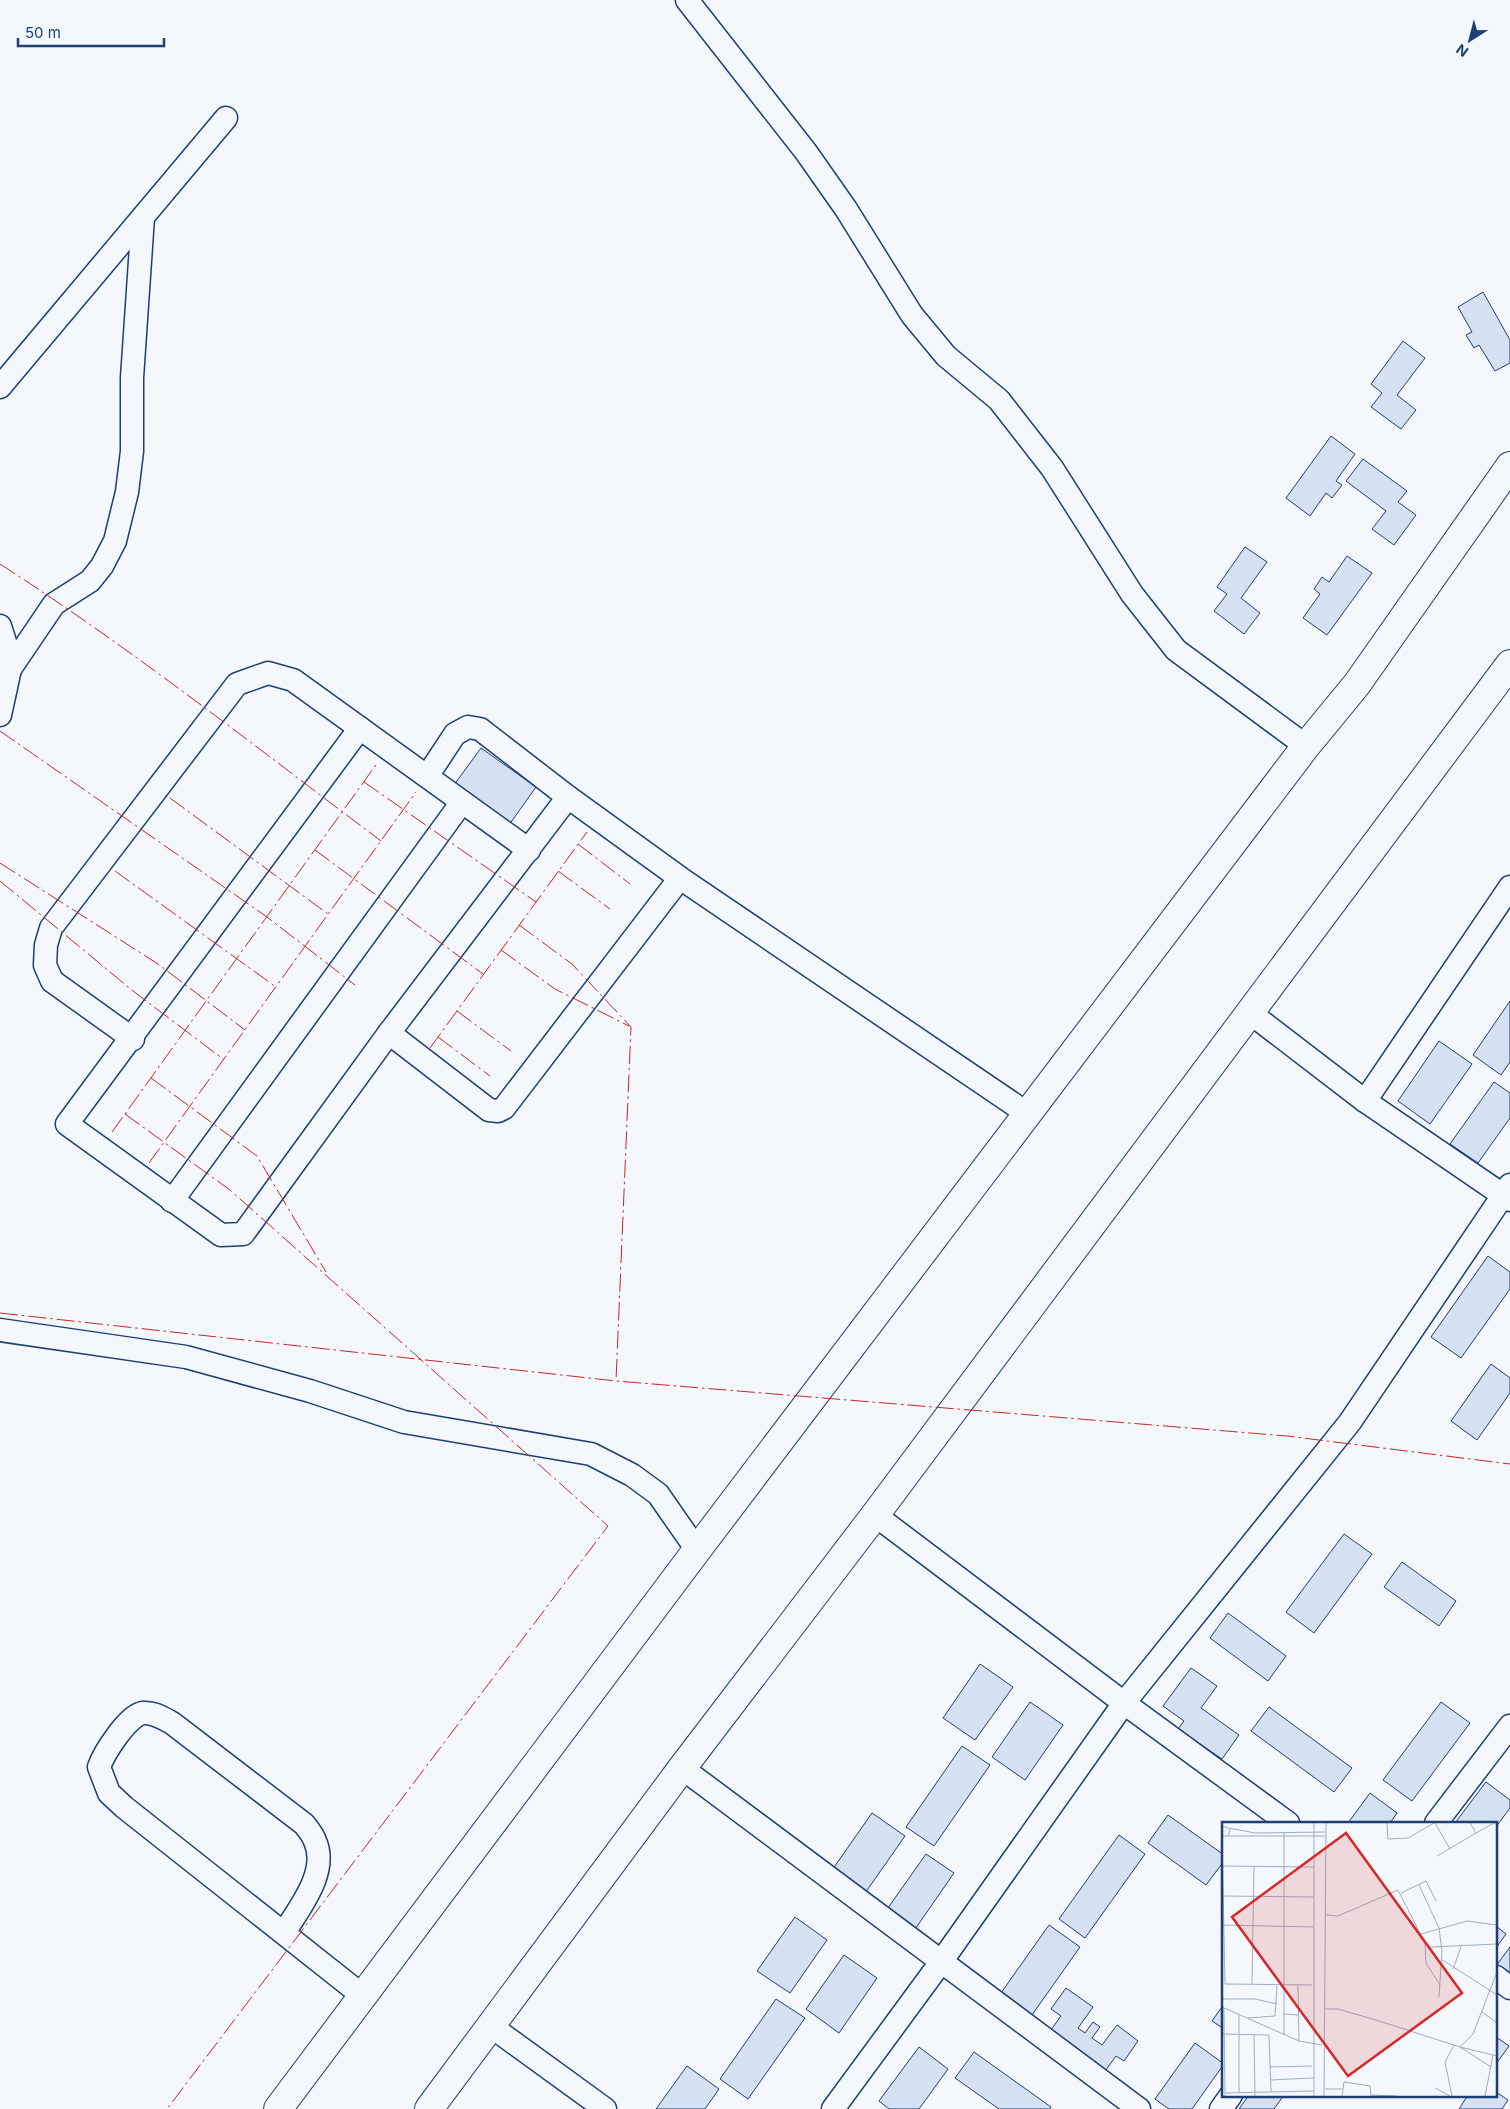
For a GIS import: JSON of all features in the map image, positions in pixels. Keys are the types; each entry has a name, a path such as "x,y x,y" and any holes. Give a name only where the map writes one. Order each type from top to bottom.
{"highway":[{"path":"278,2109 697,1550 1306,746 1357,684 1510,466"},
{"path":"429,2109 492,2027 682,1768 876,1515 1510,664"}],"street":[{"path":"687,0 806,152 846,209 912,315 946,356 999,400 1052,468 1132,594 1176,650 1306,746"},
{"path":"0,387 226,118"},
{"path":"10,669 54,604 90,581 102,566 115,541 127,492 132,451 132,378 143,217"},
{"path":"0,626 6,645 10,669 0,715"},
{"path":"133,1039 52,981 45,965 46,945 51,928 238,684 268,674 293,680 428,775 529,850"},
{"path":"360,728 133,1039 67,1124 221,1235 243,1234 389,1033 568,797"},
{"path":"428,775 455,734 468,728 480,729 568,797 680,878 1028,1114"},
{"path":"172,1201 462,802"},
{"path":"389,1033 489,1110 498,1111 504,1108 680,878"},
{"path":"1365,1101 1510,887"},
{"path":"833,2109 941,1962 1124,1703 1356,1414 1508,1193 1365,1101 1249,1012"},
{"path":"0,1330 186,1357 310,1391 404,1422 591,1454 632,1475 658,1494 697,1550"},
{"path":"876,1515 1124,1703 1287,1822"},
{"path":"284,1933 312,1886 319,1858 316,1841 304,1824 172,1723 157,1714 142,1713 131,1719 103,1755 99,1767 109,1793 124,1807 363,1996"},
{"path":"1437,1822 1510,1726"},
{"path":"682,1768 1139,2109"},
{"path":"1498,1979 1510,1988"},
{"path":"492,2027 605,2109"},
{"path":"1221,2109 1230,2096"}],"building":[{"path":"1483,292 1510,340 1510,363 1495,371 1479,345 1474,348 1466,335 1472,332 1458,307"},
{"path":"1403,341 1425,358 1397,395 1416,410 1401,429 1371,407 1382,393 1371,384"},
{"path":"1331,436 1355,454 1336,481 1342,485 1332,498 1326,493 1310,516 1286,498"},
{"path":"1363,459 1407,491 1398,502 1416,515 1394,545 1372,529 1386,511 1346,481"},
{"path":"1245,547 1267,562 1241,598 1260,613 1244,634 1214,611 1227,594 1217,587"},
{"path":"1347,556 1372,573 1327,635 1303,618 1320,594 1314,589 1322,577 1329,582"},
{"path":"481,748 536,787 509,825 454,785"},
{"path":"1510,1001 1510,1062 1501,1075 1473,1055"},
{"path":"1439,1041 1472,1064 1430,1124 1398,1101"},
{"path":"1494,1082 1510,1093 1510,1118 1478,1163 1450,1144"},
{"path":"1488,1256 1510,1272 1510,1289 1461,1358 1431,1337"},
{"path":"1491,1364 1510,1378 1510,1393 1477,1440 1451,1421"},
{"path":"1344,1534 1372,1554 1314,1633 1286,1612"},
{"path":"1402,1562 1456,1601 1439,1626 1384,1587"},
{"path":"1228,1613 1286,1656 1268,1681 1210,1638"},
{"path":"980,1664 1013,1687 975,1740 943,1718"},
{"path":"1191,1668 1217,1686 1201,1708 1239,1735 1222,1759 1178,1729 1184,1721 1163,1706"},
{"path":"1030,1702 1063,1725 1025,1780 992,1757"},
{"path":"1441,1702 1470,1723 1412,1801 1383,1780"},
{"path":"1269,1707 1352,1768 1334,1792 1251,1731"},
{"path":"962,1746 990,1765 934,1846 906,1827"},
{"path":"1486,1782 1510,1800 1510,1808 1498,1824 1498,1822 1456,1822"},
{"path":"1370,1793 1397,1813 1391,1822 1349,1822"},
{"path":"872,1813 905,1836 863,1896 830,1873"},
{"path":"1168,1815 1222,1854 1222,1864 1206,1885 1148,1843"},
{"path":"1119,1835 1145,1854 1085,1938 1059,1919"},
{"path":"926,1854 954,1873 911,1935 883,1915"},
{"path":"795,1917 827,1940 790,1993 757,1971"},
{"path":"1049,1925 1080,1947 1027,2022 996,2000"},
{"path":"1498,1928 1506,1934 1498,1945"},
{"path":"1510,1947 1510,1982 1498,1968 1498,1963"},
{"path":"844,1955 877,1978 839,2033 806,2009"},
{"path":"1066,1988 1093,2007 1078,2028 1085,2033 1093,2022 1100,2027 1092,2038 1102,2045 1117,2025 1138,2041 1124,2061 1116,2056 1103,2074 1048,2034 1061,2016 1051,2009"},
{"path":"776,1999 805,2018 748,2099 720,2079"},
{"path":"1222,2007 1222,2028 1212,2021"},
{"path":"1498,2038 1509,2046 1498,2061"},
{"path":"1195,2043 1222,2063 1222,2067 1192,2109 1169,2109 1155,2099"},
{"path":"919,2047 948,2069 919,2109 889,2109 879,2101"},
{"path":"974,2052 1051,2107 1050,2109 999,2109 955,2078"},
{"path":"687,2066 719,2089 705,2109 656,2109"},
{"path":"1498,2093 1508,2100 1502,2109 1459,2109 1467,2096 1498,2096"},
{"path":"1248,2096 1283,2096 1274,2109 1239,2109"}],"power":[{"path":"0,564 146,664 381,841"},
{"path":"0,731 267,917 355,985"},
{"path":"112,1132 378,762"},
{"path":"364,782 536,902"},
{"path":"149,1163 416,792"},
{"path":"170,798 328,914"},
{"path":"430,1048 587,832"},
{"path":"578,844 630,884"},
{"path":"315,850 483,974"},
{"path":"0,863 158,964 245,1030"},
{"path":"115,871 276,987"},
{"path":"558,871 610,909"},
{"path":"0,881 133,991 223,1059"},
{"path":"519,925 572,964 631,1027 616,1381"},
{"path":"501,950 555,989 629,1026"},
{"path":"457,1011 511,1051"},
{"path":"438,1037 490,1076"},
{"path":"151,1078 257,1156 326,1272"},
{"path":"125,1114 230,1190 608,1526 167,2109"},
{"path":"0,1313 616,1381 1287,1436 1510,1464"}]}
